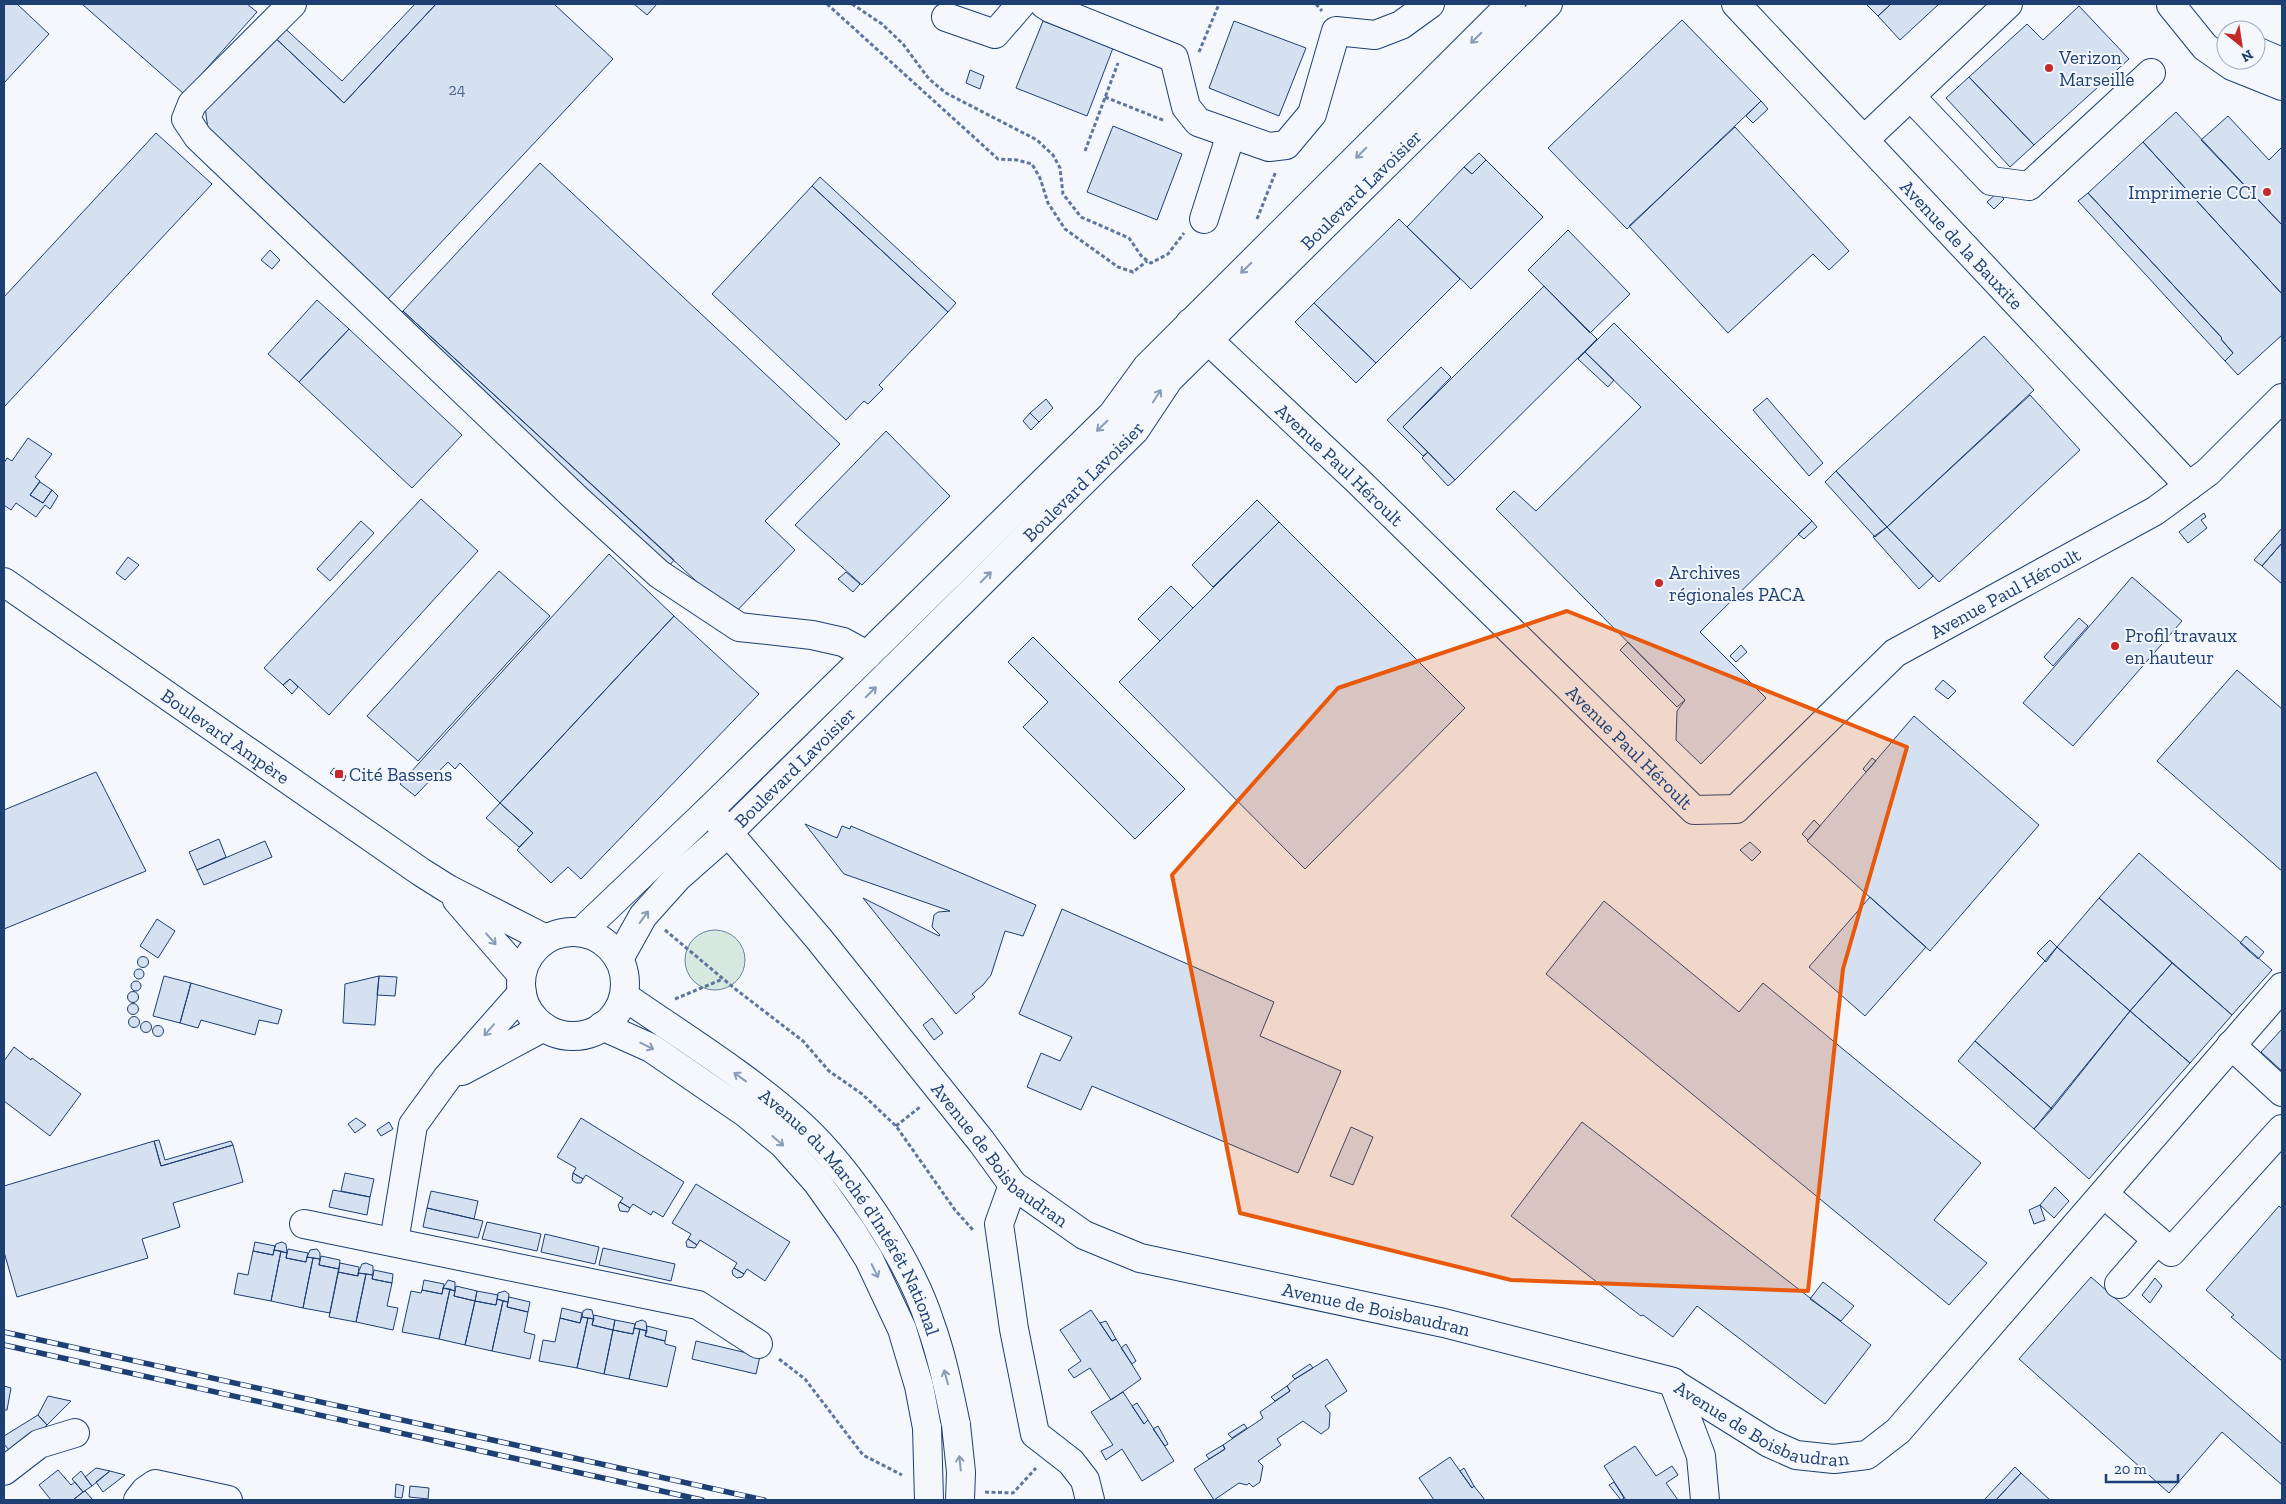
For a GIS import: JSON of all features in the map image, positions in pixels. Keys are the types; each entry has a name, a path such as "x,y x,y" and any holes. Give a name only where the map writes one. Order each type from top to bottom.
{"street":[{"path":"292,4 192,104 186,119 198,137 578,500 660,574 739,627 812,635 843,642 867,655"},
{"path":"946,17 995,34 1021,4"},
{"path":"1044,4 1174,58 1186,107 1198,122 1268,147 1286,145 1312,114 1336,31 1375,35 1401,25 1430,4"},
{"name":"Boulevard Lavoisier","path":"619,959 646,914 678,877 729,832 1135,430 1199,331 1275,239 1511,4"},
{"name":"Boulevard Lavoisier","path":"581,932 709,810 1112,416 1147,367 1199,331 1548,4"},
{"name":"Avenue de la Bauxite","path":"1736,4 2188,486"},
{"path":"1864,140 2008,4"},
{"path":"2170,5 2216,35"},
{"path":"2170,5 2205,47 2232,66 2282,86"},
{"path":"2266,55 2282,62"},
{"path":"1911,97 1991,181 2029,186 2151,74"},
{"path":"1204,219 1231,134"},
{"name":"Avenue Paul Héroult","path":"1199,331 1356,479 1694,810 1736,810 1895,654 2155,511 2208,472 2282,398"},
{"name":"Boulevard Ampère","path":"4,582 448,889 546,939"},
{"name":"Avenue de Boisbaudran","path":"709,810 819,939 982,1141 1013,1185 1084,1235 1140,1258 1444,1323 1673,1382 1769,1443 1796,1455 1834,1459 1867,1455 1898,1431 2282,987"},
{"name":"Boulevard Ampère","path":"448,889 522,984"},
{"path":"394,1242 413,1125 522,984 530,954 546,939 563,932 581,932 603,941 619,959 625,977 624,996 616,1014 602,1026 583,1035 562,1035 544,1027 529,1012 522,984"},
{"name":"Avenue du Marché d'Intérêt National","path":"624,996 756,1089 802,1126 839,1167 871,1210 911,1277 930,1321 947,1381 956,1425 961,1472 968,1496"},
{"name":"Avenue du Marché d'Intérêt National","path":"602,1026 651,1048 747,1114 783,1144 817,1182 851,1230 869,1260 902,1329 919,1386 927,1428 929,1500"},
{"path":"448,1078 544,1027"},
{"path":"2231,1045 2282,1092"},
{"path":"2104,1194 2171,1252 2281,1133"},
{"path":"1013,1185 998,1224 1014,1329 1035,1434 1071,1462 1085,1480 1090,1500"},
{"path":"304,1224 698,1304 758,1344"},
{"path":"2119,1284 2157,1240"},
{"path":"1673,1382 1701,1456 1705,1500"},
{"path":"4,1471 39,1444 75,1433"},
{"path":"138,1500 145,1491 155,1484 228,1500"}],"path":[{"path":"828,4 998,159 1017,160 1032,164 1040,178 1048,203 1064,229 1118,267 1133,272 1147,261"},
{"path":"852,4 882,24 904,44 929,79 946,93 1037,140 1054,155 1060,168 1063,194 1081,217 1129,238 1147,261 1151,263 1168,254 1181,236 1204,219"},
{"path":"1182,92 1219,4"},
{"path":"1085,150 1127,39"},
{"path":"1105,97 1170,123 1198,122"},
{"path":"1275,239 1256,220 1286,145"},
{"path":"646,914 734,988 803,1041 829,1071 862,1094 896,1126 955,1210 1004,1263"},
{"path":"896,1126 941,1092"},
{"path":"758,1344 805,1379 863,1455 902,1475"},
{"path":"968,1496 1013,1492 1054,1448"}],"highlighted area":[{"path":"1567,611 1907,747 1843,969 1808,1291 1511,1280 1240,1213 1172,875 1338,688"}],"shaded area":[{"path":"715,930 731,935 736,939 740,944 745,960 740,976 736,981 731,985 715,990 699,985 694,981 690,976 685,960 690,944 694,939 699,935"}],"building":[{"path":"4,4 17,4 49,34 4,83"},
{"path":"82,4 247,4 257,12 184,94"},
{"path":"415,4 436,4 344,103 268,31 277,21 342,81"},
{"path":"436,4 554,4 613,59 388,299 208,129 204,100 268,31 344,103"},
{"path":"634,4 657,4 647,15"},
{"path":"1866,4 1891,4 1878,16"},
{"path":"1891,4 1939,4 1900,40 1878,16"},
{"name":"Verizon Marseille","path":"2079,6 2129,59 2034,145 1969,77 2027,24 2043,40"},
{"path":"1682,20 1761,101 1627,229 1548,148"},
{"path":"1043,21 1113,48 1087,116 1016,88"},
{"path":"1234,21 1306,48 1279,116 1209,88"},
{"path":"970,70 984,76 980,89 966,83"},
{"path":"1969,77 2034,145 2010,167 1946,98"},
{"path":"1761,101 1768,109 1753,123 1746,116"},
{"path":"2176,112 2282,225 2282,294 2143,142"},
{"name":"Imprimerie CCI","path":"2228,116 2269,160 2282,147 2282,225 2201,140"},
{"path":"1113,126 1182,154 1157,220 1087,192"},
{"path":"1735,127 1849,251 1829,270 1813,254 1728,333 1629,226"},
{"path":"156,133 212,184 4,407 4,297"},
{"path":"2143,142 2282,294 2282,335 2238,375 2225,361 2233,353 2222,338 2088,193"},
{"path":"1479,153 1486,160 1472,174 1464,167"},
{"path":"1486,160 1543,217 1471,289 1407,227 1464,167 1472,174"},
{"path":"540,163 840,444 765,521 795,550 733,615 403,311"},
{"path":"820,177 956,303 948,312 812,186"},
{"path":"812,186 948,312 879,385 883,389 868,404 864,401 846,420 712,294"},
{"path":"1998,192 2004,199 1994,209 1987,202"},
{"path":"2088,193 2222,338 2233,353 2225,361 2078,201"},
{"path":"1399,219 1460,279 1376,363 1314,303"},
{"path":"1568,230 1630,294 1590,333 1528,270"},
{"path":"270,250 280,260 272,269 261,260"},
{"path":"1544,286 1597,339 1455,480 1403,427"},
{"path":"317,300 349,329 299,382 268,354"},
{"path":"1314,303 1376,363 1356,383 1295,322"},
{"path":"403,311 674,560 665,571 393,321"},
{"name":"Archives régionales PACA","path":"1614,323 1812,521 1700,632 1766,698 1701,764 1676,740 1677,711 1685,700 1496,509 1514,491 1536,511 1641,407 1585,352"},
{"path":"349,329 462,435 412,488 299,382"},
{"path":"1984,336 2034,390 1887,527 1836,471"},
{"path":"1585,352 1614,380 1608,387 1578,359"},
{"path":"1441,367 1451,377 1403,427 1428,452 1423,456 1387,420"},
{"path":"2030,395 2080,450 1939,582 1887,527"},
{"path":"1767,398 1823,463 1809,476 1753,410"},
{"path":"1046,399 1053,408 1039,422 1030,413"},
{"path":"1030,413 1039,422 1031,430 1023,421"},
{"path":"886,431 950,496 862,585 795,525"},
{"path":"28,438 52,454 35,477 40,481 30,495 43,503 52,490 58,496 50,509 45,505 36,517 16,503 11,510 4,505 4,463 7,458 12,461"},
{"path":"1428,452 1455,480 1448,486 1422,458"},
{"path":"1836,471 1887,527 1875,537 1825,482"},
{"path":"40,482 52,490 43,503 30,495"},
{"path":"421,499 478,551 329,715 290,679 283,685 264,668"},
{"path":"1257,500 1279,522 1213,587 1192,565"},
{"path":"2204,513 2206,517 2201,520 2207,528 2188,543 2179,532"},
{"path":"361,521 374,533 330,581 317,569"},
{"path":"1812,521 1817,527 1804,539 1798,534"},
{"path":"1279,522 1465,708 1305,869 1119,682"},
{"path":"1887,527 1933,576 1919,589 1873,537"},
{"path":"2282,528 2282,543 2262,566 2254,560"},
{"path":"2282,543 2282,584 2262,566"},
{"path":"609,554 674,616 500,803 460,763 455,769 448,762 415,796 400,784"},
{"path":"128,557 139,565 125,580 116,573"},
{"path":"499,571 550,616 418,761 367,716"},
{"path":"846,572 860,584 853,592 838,579"},
{"name":"Profil travaux en hauteur","path":"2132,577 2182,621 2073,746 2023,703"},
{"path":"1171,586 1193,608 1160,641 1138,619"},
{"path":"674,616 759,694 581,879 568,867 551,883 517,850 533,833 500,803"},
{"path":"2079,618 2088,626 2053,666 2044,657"},
{"path":"1033,637 1185,789 1135,839 1023,727 1048,702 1008,662"},
{"path":"1628,642 1685,700 1677,707 1620,650"},
{"path":"1741,645 1747,652 1736,662 1730,656"},
{"path":"2237,670 2282,709 2282,871 2157,761"},
{"path":"290,679 298,687 292,694 283,685"},
{"path":"1943,680 1956,691 1948,699 1935,689"},
{"path":"1914,716 2039,825 1930,951 1807,841"},
{"path":"1872,758 1876,761 1866,772 1863,769"},
{"path":"334,768 346,776 344,781 330,773"},
{"path":"96,772 146,871 4,929 4,810"},
{"path":"500,803 533,833 519,847 486,818"},
{"path":"1814,820 1820,826 1808,840 1802,834"},
{"path":"805,824 837,838 842,826 850,829 851,826 1036,905 1023,936 1005,931 991,975 972,994 975,997 956,1014 863,898 939,936 932,927 934,915 938,912 950,911 844,874"},
{"path":"219,839 226,857 197,870 189,852"},
{"path":"265,841 272,857 204,885 197,870"},
{"path":"1750,842 1761,852 1752,861 1740,850"},
{"path":"2139,853 2272,970 2232,1015 2099,898"},
{"path":"1870,897 1926,947 1865,1016 1809,967"},
{"path":"2099,898 2172,963 2130,1011 2057,947"},
{"path":"1604,901 1739,1012 1763,983 1981,1163 1934,1220 1987,1263 1949,1305 1546,974"},
{"path":"1062,909 1274,1002 1260,1036 1341,1071 1298,1173 1092,1086 1081,1110 1027,1087 1041,1053 1060,1061 1072,1037 1019,1014"},
{"path":"157,919 175,931 158,958 140,946"},
{"path":"2246,936 2264,952 2258,959 2240,943"},
{"path":"2050,940 2057,947 2046,962 2037,953"},
{"path":"2057,947 2130,1011 2052,1109 1975,1041"},
{"path":"141,957 145,957 148,962 147,966 141,967 138,964 138,960"},
{"path":"2172,963 2232,1015 2190,1063 2130,1011"},
{"path":"137,969 141,969 144,974 143,978 137,979 134,976 134,972"},
{"path":"164,976 191,983 180,1023 153,1016"},
{"path":"379,976 397,977 395,996 377,995"},
{"path":"379,976 375,1025 343,1023 345,984"},
{"path":"134,981 138,981 141,986 140,990 134,991 131,988 131,984"},
{"path":"191,983 282,1010 278,1024 259,1020 255,1035 201,1020 198,1028 180,1023"},
{"path":"131,992 135,992 138,997 137,1001 131,1002 128,999 128,995"},
{"path":"131,1004 135,1004 138,1009 137,1013 131,1014 128,1011 128,1007"},
{"path":"2130,1011 2190,1063 2089,1179 2034,1129"},
{"path":"132,1017 136,1017 139,1022 138,1026 132,1027 129,1024 129,1020"},
{"path":"932,1018 943,1033 934,1040 923,1025"},
{"path":"146,1021 152,1027 146,1033 140,1027"},
{"path":"156,1026 160,1026 163,1031 162,1035 156,1036 153,1033 153,1029"},
{"path":"2282,1029 2282,1071 2261,1052"},
{"path":"1975,1041 2052,1109 2034,1129 1958,1061"},
{"path":"14,1047 81,1094 50,1136 4,1101 4,1061"},
{"path":"356,1118 366,1125 355,1133 348,1124"},
{"path":"581,1118 684,1182 663,1217 653,1211 651,1215 633,1204 630,1208 620,1202 623,1198 586,1175 583,1179 573,1173 576,1168 557,1157"},
{"path":"389,1122 393,1129 381,1136 377,1130"},
{"path":"1582,1122 1871,1345 1825,1404 1697,1306 1673,1337 1643,1315 1641,1316 1511,1216"},
{"path":"1351,1127 1373,1137 1353,1185 1330,1176"},
{"path":"159,1140 165,1160 231,1141 233,1145 161,1166 154,1141"},
{"path":"154,1141 161,1166 233,1145 243,1182 173,1203 180,1227 142,1239 148,1258 17,1297 4,1252 4,1186"},
{"path":"345,1173 374,1179 370,1197 341,1191"},
{"path":"573,1173 583,1179 581,1183 576,1183 572,1180"},
{"path":"696,1184 790,1242 765,1281 747,1269 744,1274 734,1268 737,1263 700,1240 697,1245 688,1239 691,1234 672,1223"},
{"path":"2055,1187 2069,1201 2054,1218 2040,1205"},
{"path":"333,1190 370,1197 367,1215 329,1207"},
{"path":"431,1191 478,1201 474,1219 427,1208"},
{"path":"620,1202 630,1208 628,1212 620,1211 618,1205"},
{"path":"2040,1205 2045,1220 2034,1224 2029,1210"},
{"path":"2279,1206 2282,1209 2282,1361 2231,1317 2234,1315 2206,1290"},
{"path":"427,1208 483,1221 478,1238 423,1227"},
{"path":"487,1222 541,1234 537,1251 482,1239"},
{"path":"545,1234 599,1247 595,1264 541,1252"},
{"path":"688,1239 697,1245 695,1248 687,1247 686,1242"},
{"path":"255,1242 275,1246 273,1255 253,1251"},
{"path":"282,1242 286,1244 287,1253 274,1250 276,1244"},
{"path":"603,1248 675,1264 671,1281 599,1265"},
{"path":"288,1249 308,1253 306,1262 286,1258"},
{"path":"317,1249 320,1253 320,1259 307,1257 310,1250"},
{"path":"274,1250 281,1251 271,1301 234,1294 238,1273 248,1275 253,1251 273,1255"},
{"path":"281,1251 287,1253 286,1258 306,1262 307,1257 313,1258 303,1308 271,1301"},
{"path":"321,1256 340,1260 339,1269 319,1265"},
{"path":"313,1258 320,1259 319,1265 339,1269 330,1313 303,1308"},
{"path":"340,1263 359,1267 358,1276 338,1272"},
{"path":"366,1263 373,1266 373,1275 358,1273 362,1264"},
{"path":"734,1268 744,1274 742,1277 737,1278 733,1275 732,1271"},
{"path":"374,1270 393,1274 392,1283 372,1279"},
{"path":"338,1272 358,1276 358,1273 366,1274 356,1322 329,1317"},
{"path":"366,1274 373,1275 372,1279 392,1283 387,1306 398,1308 393,1330 356,1322"},
{"path":"2091,1277 2282,1444 2282,1485 2222,1432 2169,1493 2019,1359"},
{"path":"2155,1278 2162,1286 2150,1303 2142,1295"},
{"path":"424,1280 444,1284 442,1294 422,1290"},
{"path":"448,1280 455,1282 455,1291 443,1288"},
{"path":"1823,1282 1854,1306 1841,1321 1810,1299"},
{"path":"456,1286 477,1291 475,1301 454,1296"},
{"path":"443,1288 450,1289 439,1339 402,1332 411,1291 421,1293 422,1290 442,1294"},
{"path":"450,1289 455,1291 454,1296 475,1301 465,1345 439,1339"},
{"path":"477,1291 498,1295 496,1305 475,1301"},
{"path":"505,1291 509,1294 508,1302 497,1299 498,1293"},
{"path":"509,1297 530,1302 528,1312 507,1307"},
{"path":"497,1299 503,1301 492,1351 465,1345 475,1301 496,1305"},
{"path":"503,1301 508,1302 507,1307 528,1312 524,1332 535,1335 530,1359 492,1351"},
{"path":"562,1308 582,1313 580,1323 560,1318"},
{"path":"587,1309 592,1310 594,1319 582,1317 583,1311"},
{"path":"1091,1310 1112,1341 1116,1339 1141,1379 1111,1400 1090,1368 1074,1378 1068,1370 1081,1361 1060,1330"},
{"path":"594,1315 615,1320 613,1330 592,1325"},
{"path":"582,1317 588,1318 577,1368 539,1361 543,1340 555,1342 560,1318 580,1323"},
{"path":"588,1318 594,1319 592,1325 613,1330 604,1374 577,1368"},
{"path":"615,1320 635,1324 633,1334 613,1330"},
{"path":"642,1320 646,1322 647,1331 634,1328 636,1322"},
{"path":"1106,1321 1116,1339 1112,1341 1100,1323"},
{"path":"647,1326 667,1331 665,1341 645,1336"},
{"path":"634,1328 640,1329 629,1379 604,1374 613,1330 633,1334"},
{"path":"640,1329 647,1331 645,1336 665,1341 665,1344 676,1347 667,1387 629,1379"},
{"path":"696,1341 760,1356 756,1374 692,1359"},
{"path":"1126,1344 1136,1361 1132,1364 1121,1348"},
{"path":"1327,1359 1347,1391 1325,1406 1330,1413 1329,1428 1321,1434 1303,1421 1277,1439 1281,1445 1258,1461 1263,1466 1260,1482 1253,1487 1249,1483 1247,1485 1239,1483 1214,1500 1194,1469 1225,1449 1223,1445 1263,1418 1260,1412 1290,1391 1287,1386 1295,1379"},
{"path":"1310,1364 1313,1368 1295,1379 1292,1376"},
{"path":"4,1386 11,1388 7,1410 4,1410"},
{"path":"1287,1386 1290,1391 1275,1401 1271,1397"},
{"path":"1123,1392 1144,1424 1148,1420 1174,1461 1142,1481 1122,1449 1106,1460 1101,1451 1113,1445 1091,1412"},
{"path":"48,1396 71,1401 47,1425 38,1415"},
{"path":"1137,1403 1148,1420 1144,1424 1132,1406"},
{"path":"38,1415 47,1425 14,1456 4,1444 4,1436"},
{"path":"1244,1424 1247,1428 1232,1438 1228,1434"},
{"path":"1158,1426 1168,1444 1165,1446 1153,1429"},
{"path":"1223,1445 1225,1449 1209,1459 1206,1455"},
{"path":"1635,1446 1656,1476 1672,1466 1678,1475 1666,1483 1678,1500 1626,1500 1604,1466"},
{"path":"1450,1457 1472,1488 1474,1486 1485,1500 1434,1500 1419,1478"},
{"path":"2015,1467 2021,1473 1996,1500 1984,1500"},
{"path":"96,1468 110,1471 92,1486 85,1477"},
{"path":"1464,1468 1474,1486 1472,1488 1460,1471"},
{"path":"58,1470 71,1485 75,1482 83,1492 73,1500 51,1500 39,1485"},
{"path":"81,1471 92,1486 83,1492 72,1479"},
{"path":"110,1471 125,1475 103,1492 96,1482"},
{"path":"2021,1473 2050,1500 1996,1500"},
{"path":"1614,1482 1624,1498 1621,1500 1609,1485"},
{"path":"396,1484 404,1486 402,1498 395,1497"},
{"path":"410,1486 429,1488 428,1499 409,1497"},
{"path":"85,1491 93,1500 73,1500 83,1492"}],"railway":[{"path":"4,1332 764,1500"},
{"path":"4,1345 702,1500"}],"place":[{"name":"Verizon Marseille","path":"2049,68"},
{"name":"Imprimerie CCI","path":"2267,192"},
{"name":"Archives régionales PACA","path":"1659,583"},
{"name":"Profil travaux en hauteur","path":"2115,646"},
{"name":"Cité Bassens","path":"339,774"}]}
